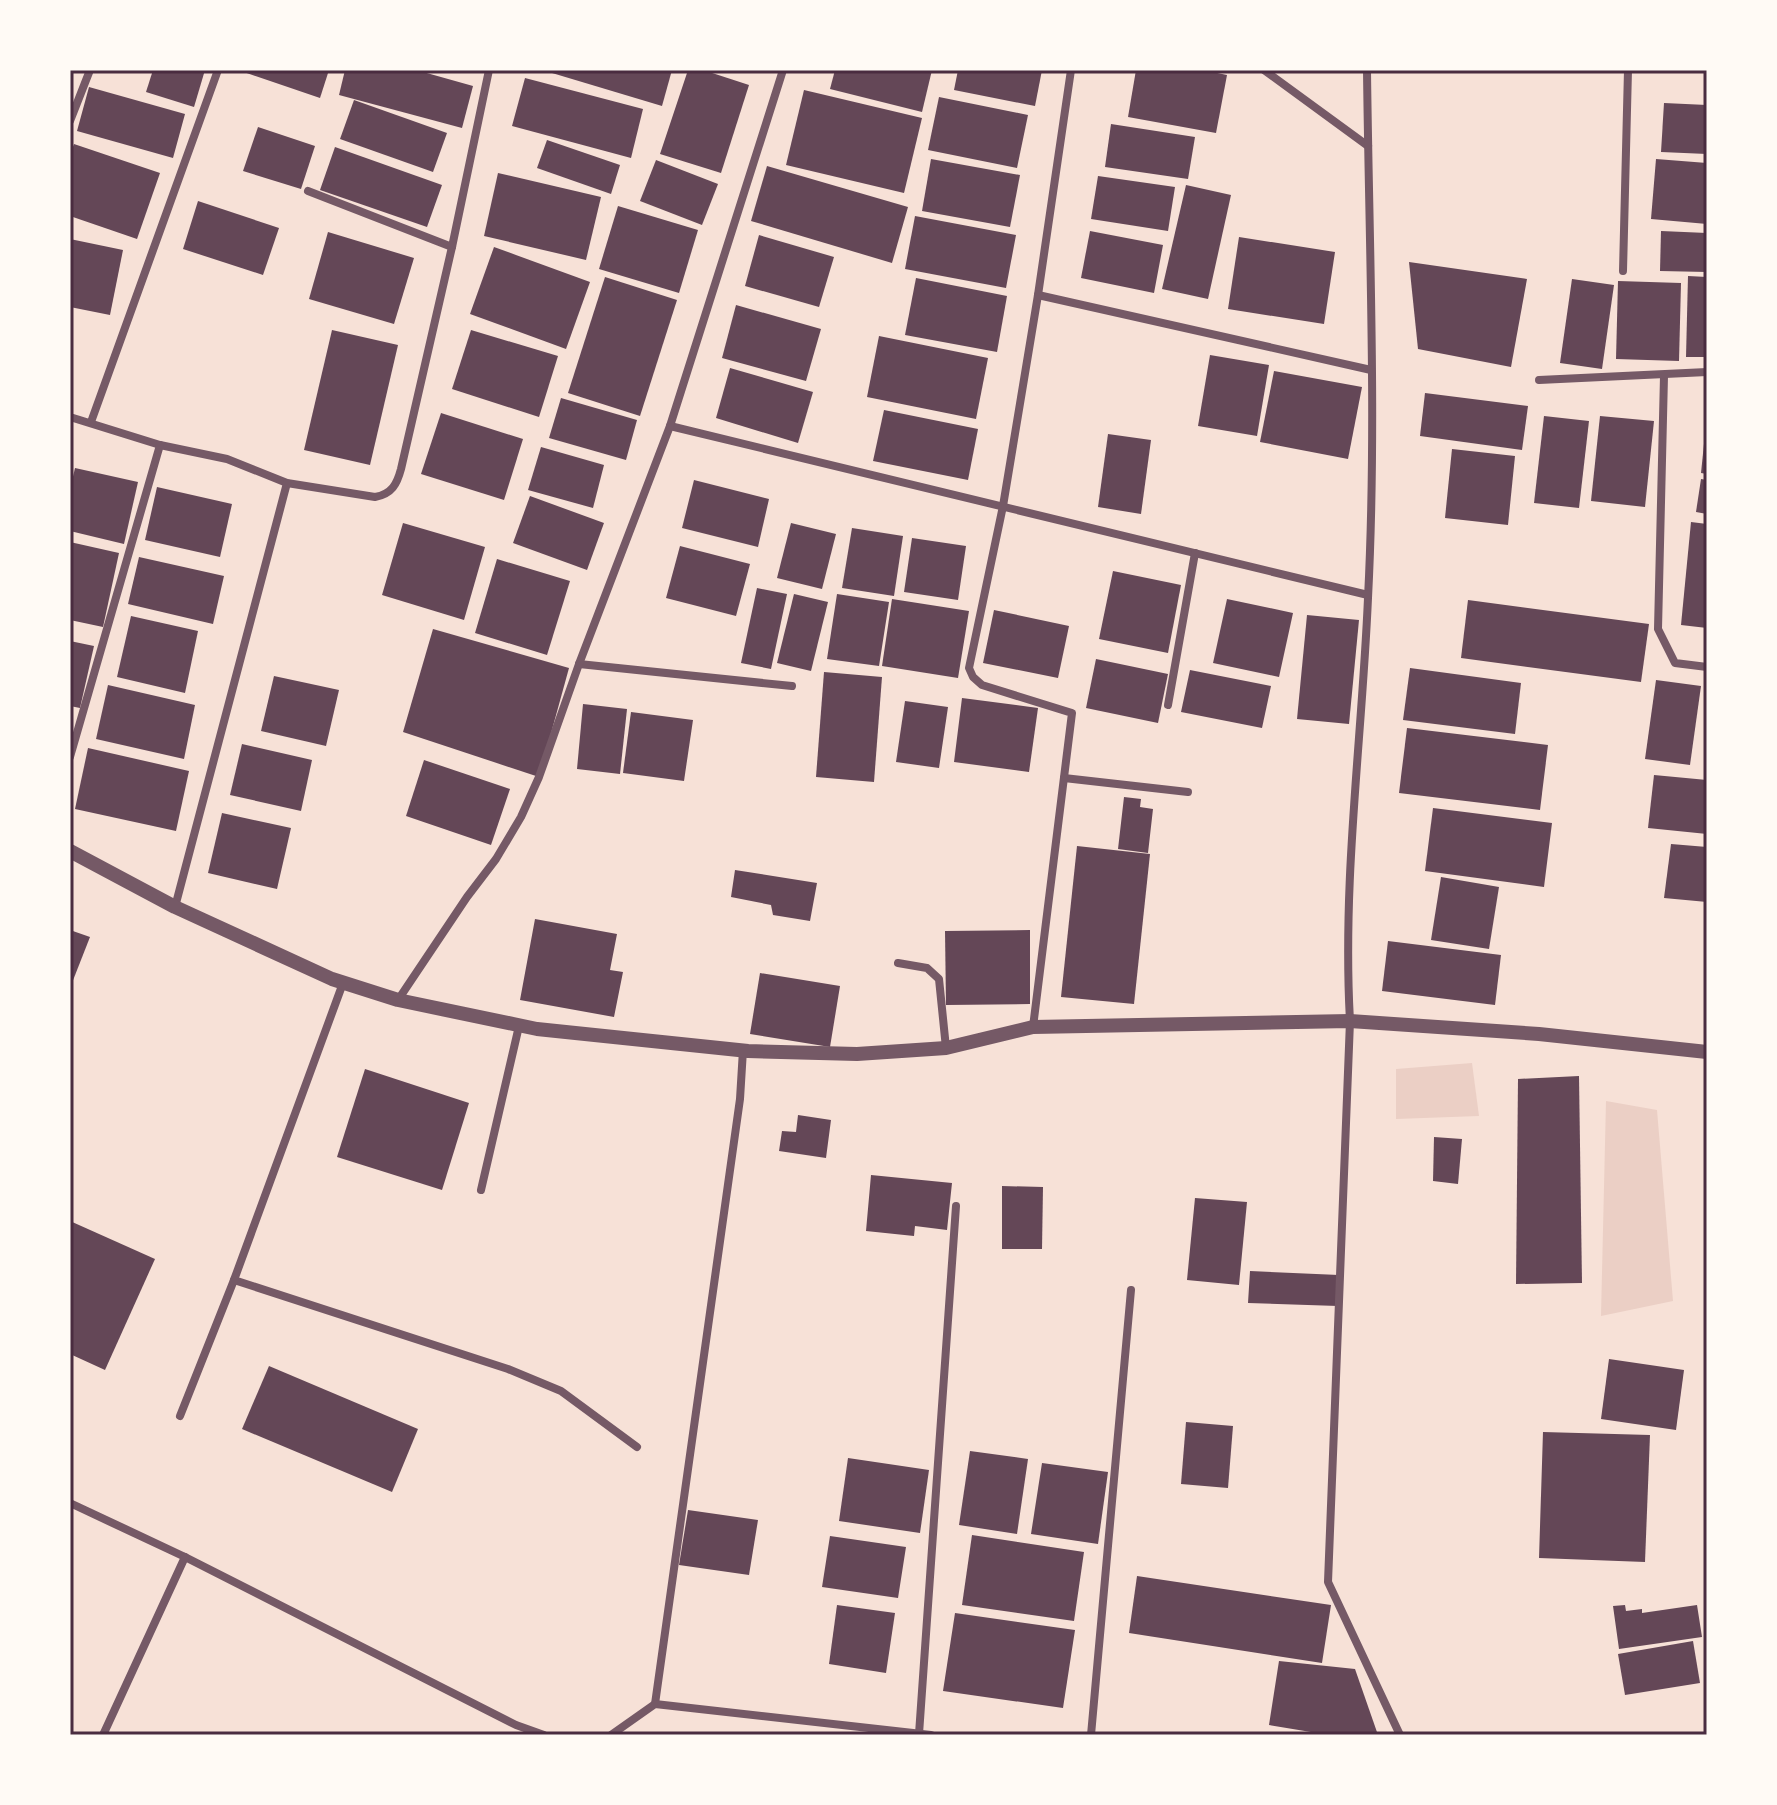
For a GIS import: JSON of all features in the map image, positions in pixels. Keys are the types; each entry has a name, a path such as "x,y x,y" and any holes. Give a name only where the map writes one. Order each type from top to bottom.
{"street":[{"path":"70,121 90,70"},
{"path":"91,422 218,70"},
{"path":"70,417 160,445 227,459 287,483 375,497 386,495 397,484 489,70"},
{"path":"398,1000 496,859 521,817 539,777 670,426 783,70"},
{"path":"1033,1027 1072,713 982,685 969,668 1003,506 1071,70"},
{"path":"1264,70 1368,146"},
{"path":"1367,70 1371,370 1368,595 1346,951 1350,1021 1328,1582 1400,1735"},
{"path":"1623,271 1628,70"},
{"path":"308,191 452,247"},
{"path":"1038,295 1371,370"},
{"path":"1539,380 1707,372"},
{"path":"1664,376 1658,629 1675,663 1707,667"},
{"path":"670,426 1368,595"},
{"path":"70,757 160,445"},
{"path":"175,907 287,483"},
{"path":"1168,705 1195,553"},
{"path":"579,664 792,686"},
{"path":"1064,778 1188,792"},
{"path":"70,851 175,907 343,983 398,1000 519,1026 743,1050 857,1054 946,1048 1033,1027 1350,1021 1539,1034 1707,1052"},
{"path":"898,963 921,966 939,979 946,1048"},
{"path":"180,1416 234,1280 343,983"},
{"path":"481,1190 519,1026"},
{"path":"655,1704 740,1099 743,1050"},
{"path":"919,1734 956,1206"},
{"path":"234,1280 508,1369 561,1391 637,1447"},
{"path":"1091,1735 1131,1290"},
{"path":"70,1503 185,1557 516,1725 544,1735"},
{"path":"103,1735 185,1557"},
{"path":"611,1735 655,1704 931,1735"}],"shaded area":[{"path":"1472,1063 1479,1116 1396,1119 1396,1069"},
{"path":"1606,1101 1657,1110 1673,1301 1601,1316"}],"building":[{"path":"153,70 205,70 194,107 146,92"},
{"path":"238,70 329,70 320,98"},
{"path":"345,70 416,70 473,86 462,128 339,95"},
{"path":"542,70 672,70 662,106"},
{"path":"688,70 703,70 749,85 721,173 660,154"},
{"path":"835,70 932,70 922,112 830,89"},
{"path":"958,70 1042,70 1035,106 954,90"},
{"path":"1136,70 1203,70 1227,75 1216,133 1128,117"},
{"path":"525,78 643,109 631,158 512,126"},
{"path":"89,87 185,114 173,158 77,131"},
{"path":"804,90 922,118 904,193 786,165"},
{"path":"939,97 1028,115 1017,168 928,150"},
{"path":"354,100 447,133 433,172 340,139"},
{"path":"1664,103 1707,105 1707,154 1661,152"},
{"path":"1111,124 1195,137 1188,179 1105,167"},
{"path":"258,127 315,146 301,189 243,171"},
{"path":"547,140 620,165 611,194 537,168"},
{"path":"74,144 160,173 137,239 70,216 70,155"},
{"path":"335,147 442,185 427,227 320,190"},
{"path":"931,159 1020,175 1010,227 922,211"},
{"path":"1656,159 1707,163 1707,224 1651,219"},
{"path":"656,160 718,184 702,225 640,201"},
{"path":"767,166 908,207 892,263 751,221"},
{"path":"498,173 601,197 586,260 484,236"},
{"path":"1098,176 1175,187 1168,231 1091,219"},
{"path":"1186,185 1231,195 1208,299 1162,289"},
{"path":"198,201 279,228 263,275 183,249"},
{"path":"618,206 698,230 679,293 599,269"},
{"path":"915,216 1016,235 1006,288 905,269"},
{"path":"1090,231 1163,245 1154,293 1081,278"},
{"path":"1661,231 1707,233 1707,272 1660,271"},
{"path":"328,232 414,258 394,324 309,299"},
{"path":"759,235 834,257 819,307 745,286"},
{"path":"1239,237 1335,252 1324,324 1228,309"},
{"path":"70,239 123,250 110,315 70,307"},
{"path":"494,247 590,282 566,349 470,314"},
{"path":"1409,262 1527,279 1511,367 1418,349"},
{"path":"1688,276 1707,277 1707,357 1686,357"},
{"path":"605,277 677,300 640,416 568,393"},
{"path":"916,278 1007,296 997,352 905,335"},
{"path":"1572,279 1614,285 1602,369 1560,363"},
{"path":"1618,281 1681,283 1679,361 1616,359"},
{"path":"736,305 821,329 806,381 722,358"},
{"path":"332,330 398,345 370,465 304,450"},
{"path":"471,330 558,356 539,417 452,389"},
{"path":"879,336 988,358 976,419 867,397"},
{"path":"1210,355 1269,365 1257,436 1198,426"},
{"path":"730,368 813,392 798,443 716,418"},
{"path":"1274,371 1362,387 1348,459 1260,442"},
{"path":"1425,393 1528,406 1522,450 1420,436"},
{"path":"561,398 637,420 626,460 549,438"},
{"path":"884,410 978,429 968,480 873,461"},
{"path":"441,413 523,439 504,500 421,474"},
{"path":"1544,416 1589,421 1579,508 1534,503"},
{"path":"1600,416 1654,421 1645,507 1591,501"},
{"path":"1108,434 1151,440 1141,514 1098,507"},
{"path":"1707,434 1707,474 1701,473"},
{"path":"541,447 604,465 593,508 528,490"},
{"path":"1452,449 1515,456 1508,525 1445,518"},
{"path":"75,468 138,482 124,544 70,531 70,489"},
{"path":"1701,479 1707,480 1707,514 1696,512"},
{"path":"694,480 769,499 758,547 682,528"},
{"path":"157,487 232,504 220,557 145,540"},
{"path":"530,496 604,523 587,570 513,543"},
{"path":"1691,522 1707,524 1707,628 1681,625"},
{"path":"403,523 485,547 464,620 382,595"},
{"path":"791,523 836,534 822,589 777,578"},
{"path":"852,528 903,536 894,596 842,588"},
{"path":"912,538 966,546 958,600 904,592"},
{"path":"70,542 119,553 103,627 70,620"},
{"path":"680,546 750,564 736,616 666,598"},
{"path":"139,557 224,576 213,624 128,604"},
{"path":"497,559 570,581 547,655 475,633"},
{"path":"1113,571 1181,585 1168,653 1099,639"},
{"path":"757,588 787,594 771,669 741,663"},
{"path":"794,594 828,602 811,671 777,663"},
{"path":"837,594 889,602 879,666 827,659"},
{"path":"892,599 969,611 958,678 882,666"},
{"path":"1227,599 1293,613 1279,677 1213,663"},
{"path":"1468,600 1649,624 1641,682 1461,658"},
{"path":"994,610 1069,626 1058,678 983,663"},
{"path":"1307,615 1359,620 1349,724 1297,719"},
{"path":"131,616 198,631 185,693 117,677"},
{"path":"433,629 569,668 539,777 403,732"},
{"path":"70,641 94,646 80,708 70,706"},
{"path":"1096,659 1168,674 1158,723 1086,708"},
{"path":"1410,668 1521,683 1515,734 1403,720"},
{"path":"1190,670 1271,686 1262,728 1181,712"},
{"path":"824,672 882,677 874,782 816,777"},
{"path":"274,676 339,690 326,746 261,731"},
{"path":"1656,680 1701,686 1690,765 1645,759"},
{"path":"108,685 195,705 184,759 96,739"},
{"path":"962,698 1038,708 1029,772 954,762"},
{"path":"905,701 948,707 939,768 896,762"},
{"path":"583,704 627,709 620,774 577,769"},
{"path":"631,712 693,720 684,781 623,773"},
{"path":"1407,728 1548,745 1540,810 1399,793"},
{"path":"242,744 312,760 301,811 230,795"},
{"path":"88,748 189,771 176,831 75,809"},
{"path":"424,760 510,789 491,845 406,816"},
{"path":"1654,775 1707,780 1707,834 1648,828"},
{"path":"1124,797 1141,799 1140,807 1153,809 1148,853 1118,849"},
{"path":"1433,808 1552,823 1544,887 1425,871"},
{"path":"222,813 291,828 277,889 208,873"},
{"path":"1671,844 1707,847 1707,902 1664,898"},
{"path":"1077,846 1150,854 1134,1004 1061,997"},
{"path":"735,870 817,883 810,921 773,915 771,905 731,897"},
{"path":"1441,877 1499,887 1489,949 1431,940"},
{"path":"535,919 617,934 610,970 623,972 614,1017 520,1000"},
{"path":"70,930 90,937 70,988"},
{"path":"1030,930 1030,1004 946,1005 945,931"},
{"path":"1388,941 1501,955 1495,1005 1382,991"},
{"path":"760,973 840,986 830,1047 750,1034"},
{"path":"365,1069 469,1103 442,1190 337,1157"},
{"path":"1579,1076 1582,1283 1516,1284 1518,1079"},
{"path":"798,1115 831,1120 826,1158 779,1151 782,1131 796,1132"},
{"path":"1434,1137 1462,1139 1458,1184 1433,1181"},
{"path":"871,1175 952,1183 947,1230 915,1226 914,1236 866,1231"},
{"path":"1002,1186 1043,1187 1042,1249 1002,1249"},
{"path":"1195,1198 1247,1202 1239,1285 1187,1280"},
{"path":"70,1221 155,1259 105,1370 70,1354"},
{"path":"1250,1271 1339,1275 1338,1306 1248,1303"},
{"path":"1609,1359 1684,1370 1676,1430 1601,1419"},
{"path":"269,1366 418,1429 392,1492 242,1429"},
{"path":"1186,1422 1233,1426 1228,1488 1181,1484"},
{"path":"1543,1432 1650,1435 1645,1562 1539,1558"},
{"path":"970,1451 1028,1459 1017,1534 959,1525"},
{"path":"848,1458 929,1470 920,1533 839,1521"},
{"path":"1042,1463 1108,1472 1098,1544 1031,1534"},
{"path":"688,1510 758,1520 749,1575 679,1565"},
{"path":"972,1535 1084,1552 1074,1621 962,1605"},
{"path":"830,1536 906,1547 898,1598 822,1587"},
{"path":"1137,1576 1331,1605 1322,1663 1129,1633"},
{"path":"837,1605 895,1613 886,1673 829,1664"},
{"path":"1625,1605 1626,1611 1642,1609 1642,1613 1697,1605 1702,1637 1619,1649 1613,1606"},
{"path":"955,1613 1075,1630 1063,1708 943,1691"},
{"path":"1693,1641 1700,1683 1625,1695 1618,1654"},
{"path":"1279,1661 1355,1669 1378,1735 1329,1735 1269,1725"}]}
